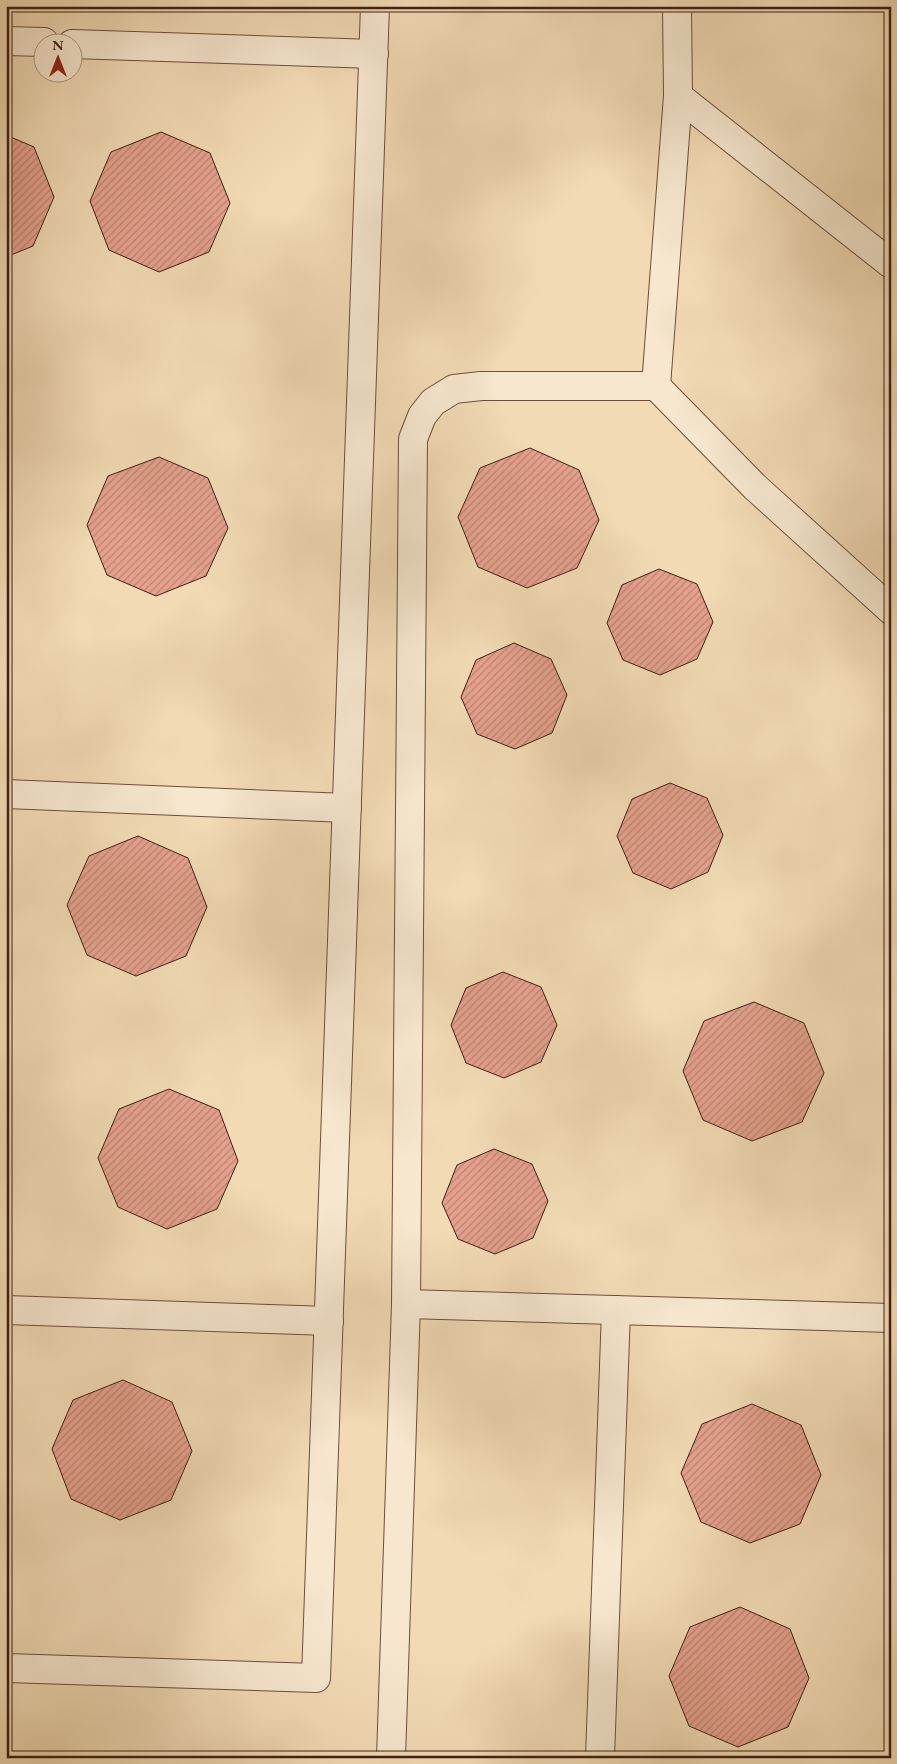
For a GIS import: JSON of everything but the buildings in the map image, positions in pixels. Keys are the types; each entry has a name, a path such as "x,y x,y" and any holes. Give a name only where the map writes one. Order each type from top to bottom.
{"lane":[{"path":"6,1668 316,1678 375,6"},
{"path":"656,386 678,96 677,6"},
{"path":"6,41 32,42"},
{"path":"82,44 374,54"},
{"path":"678,96 891,264"},
{"path":"391,1758 406,1304 413,439 422,416 433,402 454,389 481,386 656,386 755,487 891,610"},
{"path":"6,794 347,808"},
{"path":"406,1304 891,1318"},
{"path":"6,1310 329,1321"},
{"path":"600,1758 616,1310"}]}
